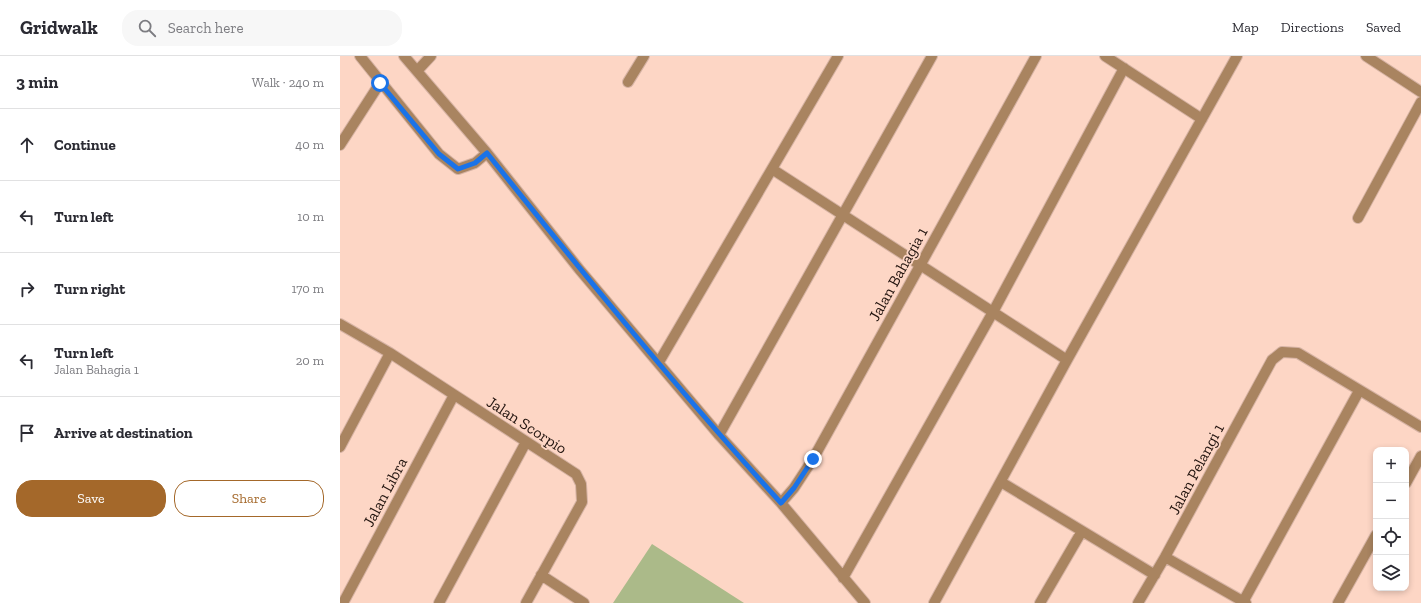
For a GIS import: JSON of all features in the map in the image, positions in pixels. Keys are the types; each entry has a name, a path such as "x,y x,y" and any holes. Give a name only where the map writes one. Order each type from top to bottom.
{"street":[{"path":"360,56 380,83 439,154 458,169 475,163 487,153"},
{"path":"404,56 487,153 579,269 719,435 781,503 865,603"},
{"path":"417,71 431,56"},
{"path":"628,82 644,56"},
{"path":"659,362 838,56"},
{"path":"719,435 932,56"},
{"name":"Jalan Bahagia 1","path":"781,503 794,488 813,459 1036,56"},
{"path":"1105,56 1202,119"},
{"path":"934,603 1067,360 1237,56"},
{"path":"1366,56 1421,92"},
{"path":"843,578 993,312 1124,68"},
{"path":"340,145 380,83"},
{"path":"1358,218 1421,102"},
{"path":"772,169 1067,360"},
{"name":"Jalan Scorpio","path":"340,324 390,354 576,474 581,484 582,502 526,603"},
{"name":"Jalan Pelangi 1","path":"1138,603 1165,557 1272,360 1282,352 1298,353 1359,391"},
{"path":"340,447 390,354"},
{"path":"1165,557 1244,602 1359,391 1421,427"},
{"name":"Jalan Libra","path":"343,603 454,395"},
{"path":"439,603 526,442"},
{"path":"1409,478 1421,456"},
{"path":"1001,482 1155,575"},
{"path":"1040,603 1082,530"},
{"path":"1338,603 1373,540"},
{"path":"541,575 584,603"}],"green space":[{"path":"652,544 744,603 613,603"}],"route":[{"path":"380,83 439,154 458,169 475,163 487,153 579,269 719,435 781,503 794,488 813,459"}]}
